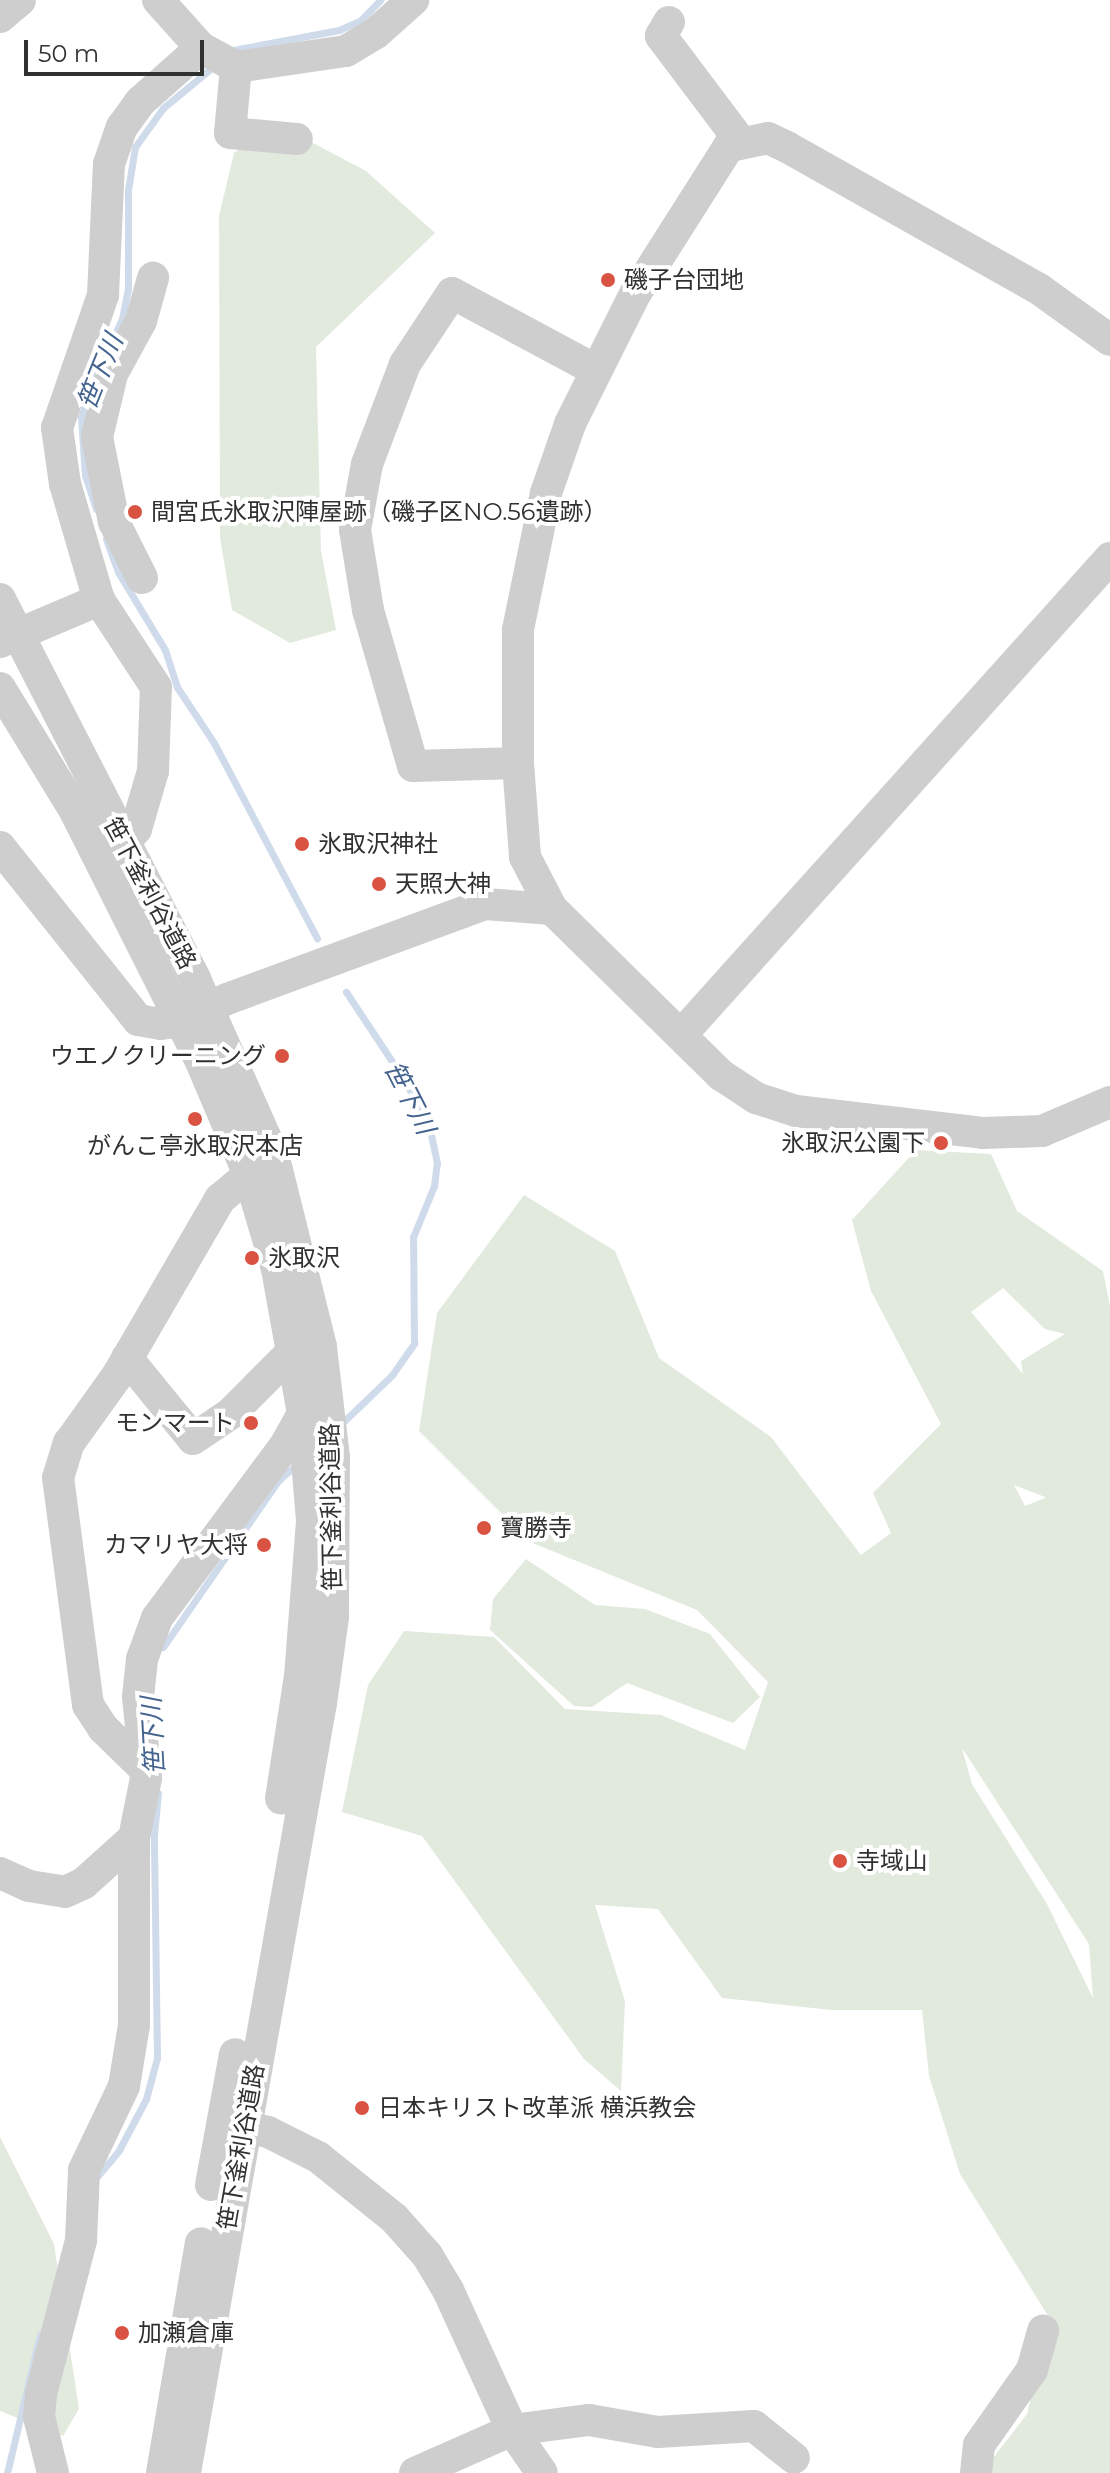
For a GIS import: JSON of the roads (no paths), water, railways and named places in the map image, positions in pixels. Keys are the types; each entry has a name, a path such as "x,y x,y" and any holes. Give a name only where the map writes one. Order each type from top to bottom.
{"street":[{"path":"0,17 20,0"},
{"path":"158,0 201,48 236,67 346,51 376,33 413,0"},
{"path":"669,22 661,36 740,141"},
{"path":"113,855 136,829 153,771 156,687 99,600 65,484 57,428 103,295 109,164 122,127 140,102 201,48"},
{"path":"236,67 230,133 297,139"},
{"path":"1110,340 1039,289 787,147 768,138 740,141 714,162 594,369 546,493 529,561 518,630 518,763 525,857 552,909 721,1075 756,1098 796,1111 983,1133 1042,1131 1110,1102"},
{"path":"142,578 114,522 98,460 97,437 112,374 141,321 153,278"},
{"path":"518,763 413,766 368,610 355,530 367,464 405,364 452,293 594,369"},
{"path":"81,358 112,374"},
{"path":"681,1035 1110,558"},
{"name":"笹下釜利谷道路","path":"0,599 9,636 113,855 194,1015 273,1154 301,1253 313,1417 300,1676 185,2473"},
{"path":"9,636 99,600"},
{"name":"笹下釜利谷道路","path":"0,688 113,855"},
{"path":"0,847 138,1020 194,1015 485,904 552,909"},
{"path":"485,904 525,857"},
{"name":"笹下釜利谷道路","path":"162,2473 333,1617 334,1458 313,1417 249,1175 194,1015"},
{"path":"144,1768 103,1728 88,1705 58,1478 69,1443 127,1358 220,1199 249,1175"},
{"path":"127,1358 193,1439 230,1414 294,1350"},
{"path":"53,2473 39,2417 41,2394 83,2225 84,2170 130,2062 138,1974 134,1838 144,1806 138,1697 142,1659 157,1618 286,1444 313,1417"},
{"path":"0,1873 29,1886 65,1892 84,1883 134,1838"},
{"path":"233,2124 306,2151 356,2183 427,2255 512,2430 542,2473"},
{"path":"976,2473 979,2445 1032,2370 1043,2331"},
{"path":"415,2473 512,2430 589,2420 658,2432 754,2426 794,2458"}],"waterway":[{"name":"笹下川","path":"228,51 339,30 361,20 380,0"},
{"name":"笹下川","path":"107,351 122,319 128,289 128,190 135,147 163,108 214,66"},
{"name":"笹下川","path":"96,509 85,476 81,417 99,366"},
{"name":"笹下川","path":"106,539 118,572 165,650 177,687 214,743 317,938"},
{"name":"笹下川","path":"339,1426 392,1375 414,1343 413,1237 434,1186 437,1163 430,1129 405,1081 346,992"},
{"name":"笹下川","path":"163,1647 278,1481 297,1464"},
{"name":"笹下川","path":"95,2179 119,2150 146,2099 157,2058 154,1835 158,1793"},
{"name":"笹下川","path":"7,2473 40,2335"}],"place":[{"name":"磯子台団地","path":"608,280"},
{"name":"間宮氏氷取沢陣屋跡（磯子区NO.56遺跡）","path":"135,512"},
{"name":"氷取沢神社","path":"302,844"},
{"name":"天照大神","path":"379,884"},
{"name":"ウエノクリーニング","path":"282,1056"},
{"name":"がんこ亭氷取沢本店","path":"195,1119"},
{"name":"氷取沢公園下","path":"941,1143"},
{"name":"氷取沢","path":"252,1258"},
{"name":"モンマート","path":"251,1423"},
{"name":"寶勝寺","path":"484,1528"},
{"name":"カマリヤ大将","path":"264,1545"},
{"name":"寺域山","path":"840,1861"},
{"name":"日本キリスト改革派 横浜教会","path":"362,2108"},
{"name":"加瀬倉庫","path":"122,2333"}]}
